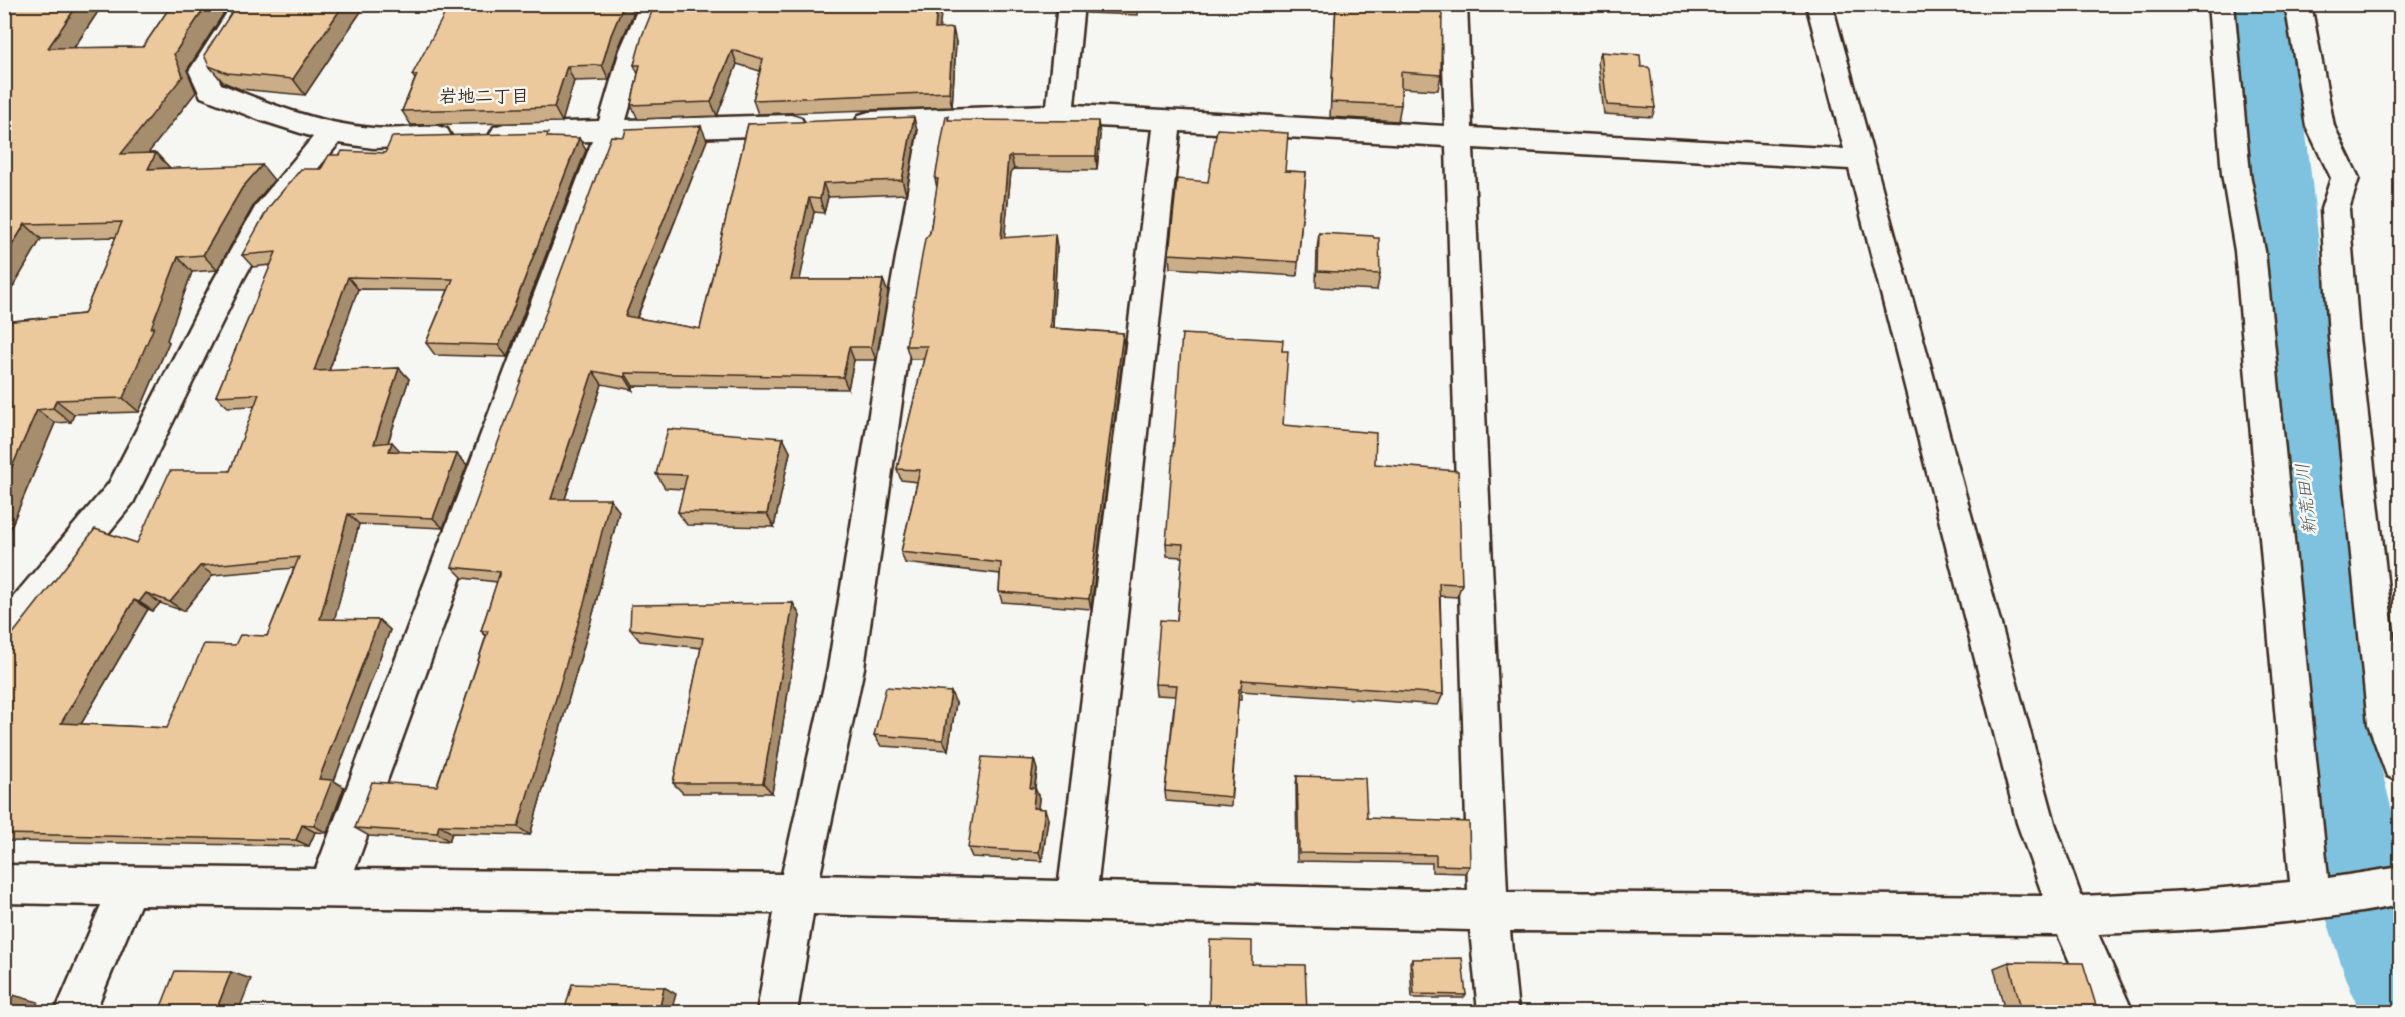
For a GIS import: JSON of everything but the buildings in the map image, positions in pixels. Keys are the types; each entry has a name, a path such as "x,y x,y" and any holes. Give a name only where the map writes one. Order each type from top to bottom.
{"street":[{"path":"239,4 239,14 202,71 210,90 276,117 332,132 374,138 609,132 1060,114 1859,160"},
{"path":"328,889 609,132 633,50 652,4"},
{"path":"1060,114 1071,4"},
{"path":"1454,4 1488,911 1498,1012"},
{"path":"1819,4 2036,823 2069,916 2114,1012"},
{"path":"2221,4 2236,174 2250,251 2324,898"},
{"path":"2298,4 2320,126 2345,178 2335,209 2344,338 2386,724 2400,764"},
{"path":"777,1012 797,894 846,668 894,352 935,119"},
{"path":"1076,901 1168,120"},
{"path":"4,635 121,493 229,279 267,211 332,132"},
{"path":"4,884 797,894 1488,911 2069,916 2190,911 2324,898 2400,886"},
{"path":"75,1012 129,886"}],"waterway":[{"name":"新荒田川","path":"2256,4 2274,157 2332,755 2352,840 2394,975 2400,985"}],"district":[{"name":"岩地二丁目","path":"484,96"}]}
